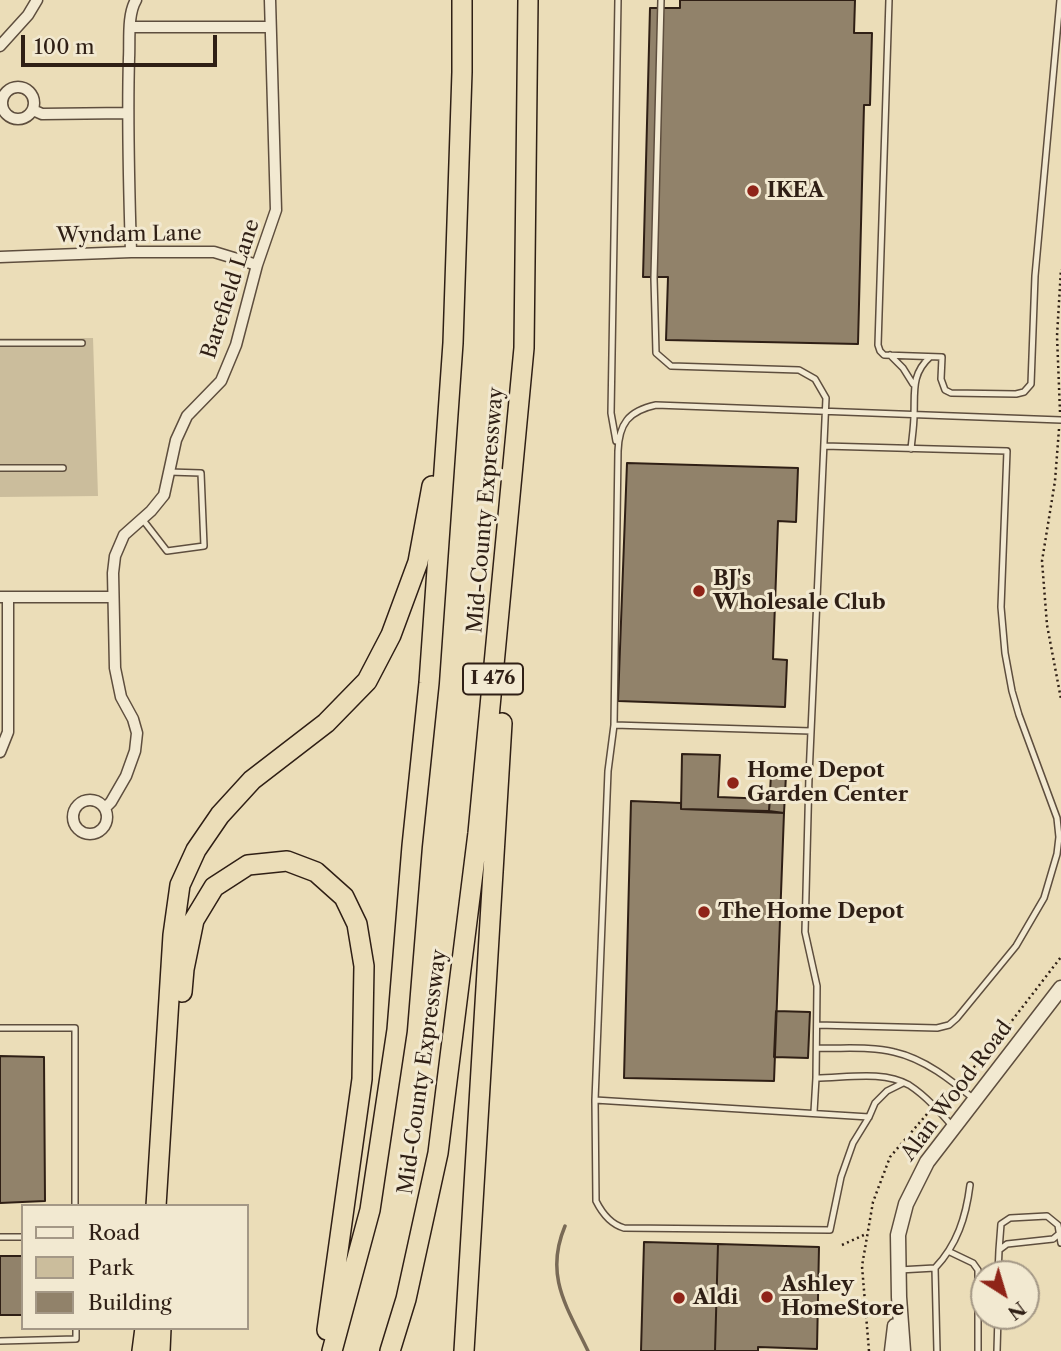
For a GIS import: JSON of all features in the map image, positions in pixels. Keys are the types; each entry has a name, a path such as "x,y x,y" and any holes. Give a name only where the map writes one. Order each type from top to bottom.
{"highway":[{"name":"Mid-County Expressway","path":"332,1351 369,1210 397,1030 429,682 453,343 462,0"},
{"name":"Mid-County Expressway","path":"390,1351 406,1299 438,1153 478,833 524,348 527,0"},
{"path":"156,1204 173,936 180,885 196,850 220,815 252,780 326,723 367,681 391,635 418,562 453,343"},
{"path":"464,1351 524,348"},
{"path":"169,1204 184,969 194,920 214,887 248,865 286,861 316,872 344,897 357,925 364,966 362,1079 324,1351"},
{"path":"142,1351 145,1330"},
{"path":"160,1351 161,1330"}],"street":[{"path":"0,46 28,15 37,0"},
{"path":"131,252 128,113 131,27 136,0"},
{"name":"Barefield Lane","path":"105,808 126,776 135,751 137,733 133,719 121,698 115,667 113,573 119,545 124,535 151,511 164,495 176,440 187,416 221,381 236,345 257,265 276,210 270,0"},
{"path":"131,27 270,27"},
{"path":"33,110 42,114 128,113"},
{"name":"Wyndam Lane","path":"0,257 214,252 257,265"},
{"path":"0,752 8,732 4,597 113,597"},
{"name":"Alan Wood Road","path":"903,1351 898,1236 906,1204 927,1162 1061,988"},
{"path":"892,1351 899,1297"}],"lane":[{"path":"618,0 611,413 618,451"},
{"path":"661,0 654,278 656,353 671,366 799,370 818,383 826,398 804,932 817,986 814,1112"},
{"path":"889,0 878,345 880,351 890,355 942,357 942,384 945,390 951,393 1016,394 1024,392 1031,384 1034,288 1060,0"},
{"path":"0,343 82,343"},
{"path":"890,355 903,368 913,384"},
{"path":"911,449 913,384 922,364 930,357"},
{"path":"903,1083 879,1098 853,1143 835,1198 830,1230 624,1228 603,1214 596,1200 595,1100 607,771 614,725 618,436 626,421 656,405 1061,420"},
{"path":"817,1025 937,1028 953,1022 1016,946 1032,921 1049,886 1059,836 1054,808 1019,715 1005,653 1001,607 1007,451 824,446"},
{"path":"0,468 63,468"},
{"path":"142,519 167,551 204,546 201,473 169,472"},
{"path":"614,725 811,731"},
{"path":"0,1028 75,1028 75,1204"},
{"path":"817,1048 884,1050 913,1058 975,1100"},
{"path":"816,1078 872,1077 903,1083 920,1093 954,1127"},
{"path":"595,1100 869,1117"},
{"path":"899,1270 935,1268 950,1252 967,1210 970,1185"},
{"path":"999,1260 1001,1224 1010,1218 1047,1216 1058,1225 1061,1243"},
{"path":"999,1250 1007,1244 1054,1239 1059,1234"},
{"path":"0,1237 21,1237"},
{"path":"950,1252 973,1263 978,1270 978,1351"},
{"path":"935,1268 937,1351"},
{"path":"0,1341 76,1339 76,1330"},
{"path":"998,1330 998,1351"}],"path":[{"path":"1061,269 1057,335 1061,420 1055,481 1042,561 1047,625 1061,699"},
{"path":"842,1245 866,1234"}],"green space":[{"path":"0,338 93,338 98,496 0,497"}],"building":[{"name":"IKEA","path":"680,0 855,0 854,33 872,33 870,105 864,105 858,344 666,340 668,277 643,277 650,8 680,8"},
{"name":"BJ's Wholesale Club","path":"627,463 798,468 796,522 778,521 773,659 787,660 785,707 618,701"},
{"path":"682,754 720,755 718,797 770,799 769,811 681,809"},
{"path":"771,774 786,775 784,813 769,811"},
{"name":"The Home Depot","path":"631,801 681,803 681,809 784,813 774,1081 624,1078"},
{"path":"776,1011 810,1012 808,1058 774,1057"},
{"path":"0,1056 44,1057 45,1201 0,1203"},
{"name":"Aldi","path":"644,1242 718,1244 715,1351 641,1351"},
{"name":"Ashley HomeStore","path":"718,1244 819,1247 817,1349 758,1347 758,1351 715,1351"},
{"path":"0,1256 21,1256 21,1315 0,1315"}],"waterway":[{"path":"565,1226 559,1244 558,1276 566,1305 588,1351"}],"place":[{"name":"IKEA","path":"753,191"},
{"name":"BJ's Wholesale Club","path":"699,591"},
{"name":"Home Depot Garden Center","path":"733,783"},
{"name":"The Home Depot","path":"704,912"},
{"name":"Ashley HomeStore","path":"767,1297"},
{"name":"Aldi","path":"679,1298"}]}
